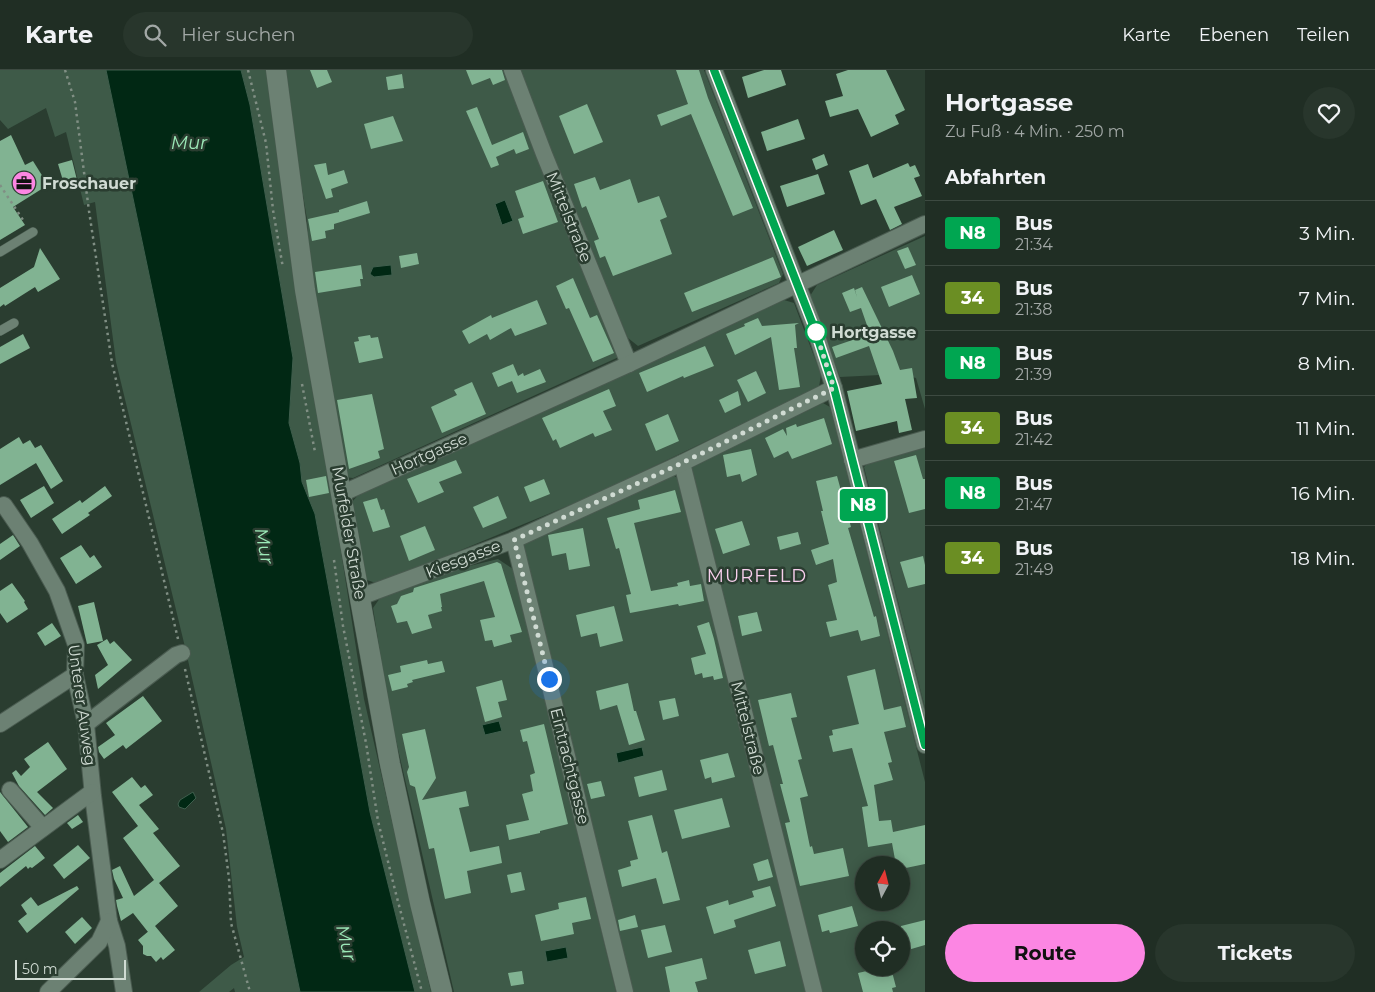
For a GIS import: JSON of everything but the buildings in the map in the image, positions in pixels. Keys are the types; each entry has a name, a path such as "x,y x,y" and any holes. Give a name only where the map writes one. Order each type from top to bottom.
{"street":[{"name":"Murfelder Straße","path":"276,70 305,290 341,494 392,773 420,903 442,992"},
{"name":"Mittelstraße","path":"512,70 629,364"},
{"path":"714,70 815,330 834,388 925,745"},
{"name":"Hortgasse","path":"341,494 629,364 925,224"},
{"name":"Kiesgasse","path":"360,597 514,540 682,463 834,388"},
{"path":"852,460 925,439"},
{"name":"Mittelstraße","path":"682,463 814,992"},
{"name":"Unterer Auweg","path":"4,505 30,542 56,591 76,646 75,675 86,724 92,792 109,921 117,946 124,992"},
{"name":"Eintrachtgasse","path":"514,540 625,992"},
{"path":"86,724 176,655 182,653"},
{"path":"0,724 75,675"},
{"path":"10,790 43,828"},
{"path":"0,860 92,792"},
{"path":"48,992 99,942 109,921"}],"lane":[{"path":"0,252 32,232"},
{"path":"0,331 14,323"}],"path":[{"path":"65,70 76,102 89,211 112,363 223,833 229,878 231,924 250,992"},
{"path":"0,185 32,232"}],"shaded area":[{"path":"0,70 106,70 300,992 235,992 234,988 229,992 199,992 231,965 244,957 237,927 226,829 185,647 116,362 95,202 84,205 66,132 55,137 46,108 8,129 0,120"},
{"path":"241,70 266,70 364,699 431,992 415,992 370,812 315,514 302,482 300,463 289,423 293,358 250,105"},
{"path":"282,70 505,70 621,356 353,478 345,477 310,273 307,219"},
{"path":"520,70 704,70 783,274 779,283 638,346 628,338 577,217"},
{"path":"925,236 925,409 916,378 900,374 840,377 810,296 817,285"},
{"path":"784,300 794,303 821,375 819,387 594,495 379,584 364,579 351,503 361,492"},
{"path":"823,403 830,407 925,782 925,992 821,992 689,468"},
{"path":"925,445 925,708 864,467 869,462"},
{"path":"670,474 678,478 806,992 631,992 522,546 527,537"},
{"path":"498,559 513,569 616,992 454,992 389,710 373,608 380,598 433,575"}],"water":[{"name":"Mur","path":"106,70 241,70 250,105 293,358 289,423 300,463 302,482 315,514 370,812 415,992 300,992"},
{"path":"505,200 513,221 502,225 495,204"},
{"path":"391,265 392,275 374,277 370,274 373,267"},
{"path":"499,721 502,731 485,735 482,725"},
{"path":"642,747 644,756 618,763 616,753"},
{"path":"193,792 196,798 185,809 179,807 180,800"},
{"path":"566,947 568,958 547,962 545,951"}],"bus line":[{"name":"N8","path":"714,70 815,330 834,388 925,745"}],"place":[{"name":"Froschauer","path":"24,183"},
{"name":"Hortgasse","path":"816,332"}],"district":[{"name":"MURFELD","path":"757,576"}],"route":[{"path":"549,679 514,540 682,463 834,388 815,330 816,332"}]}
